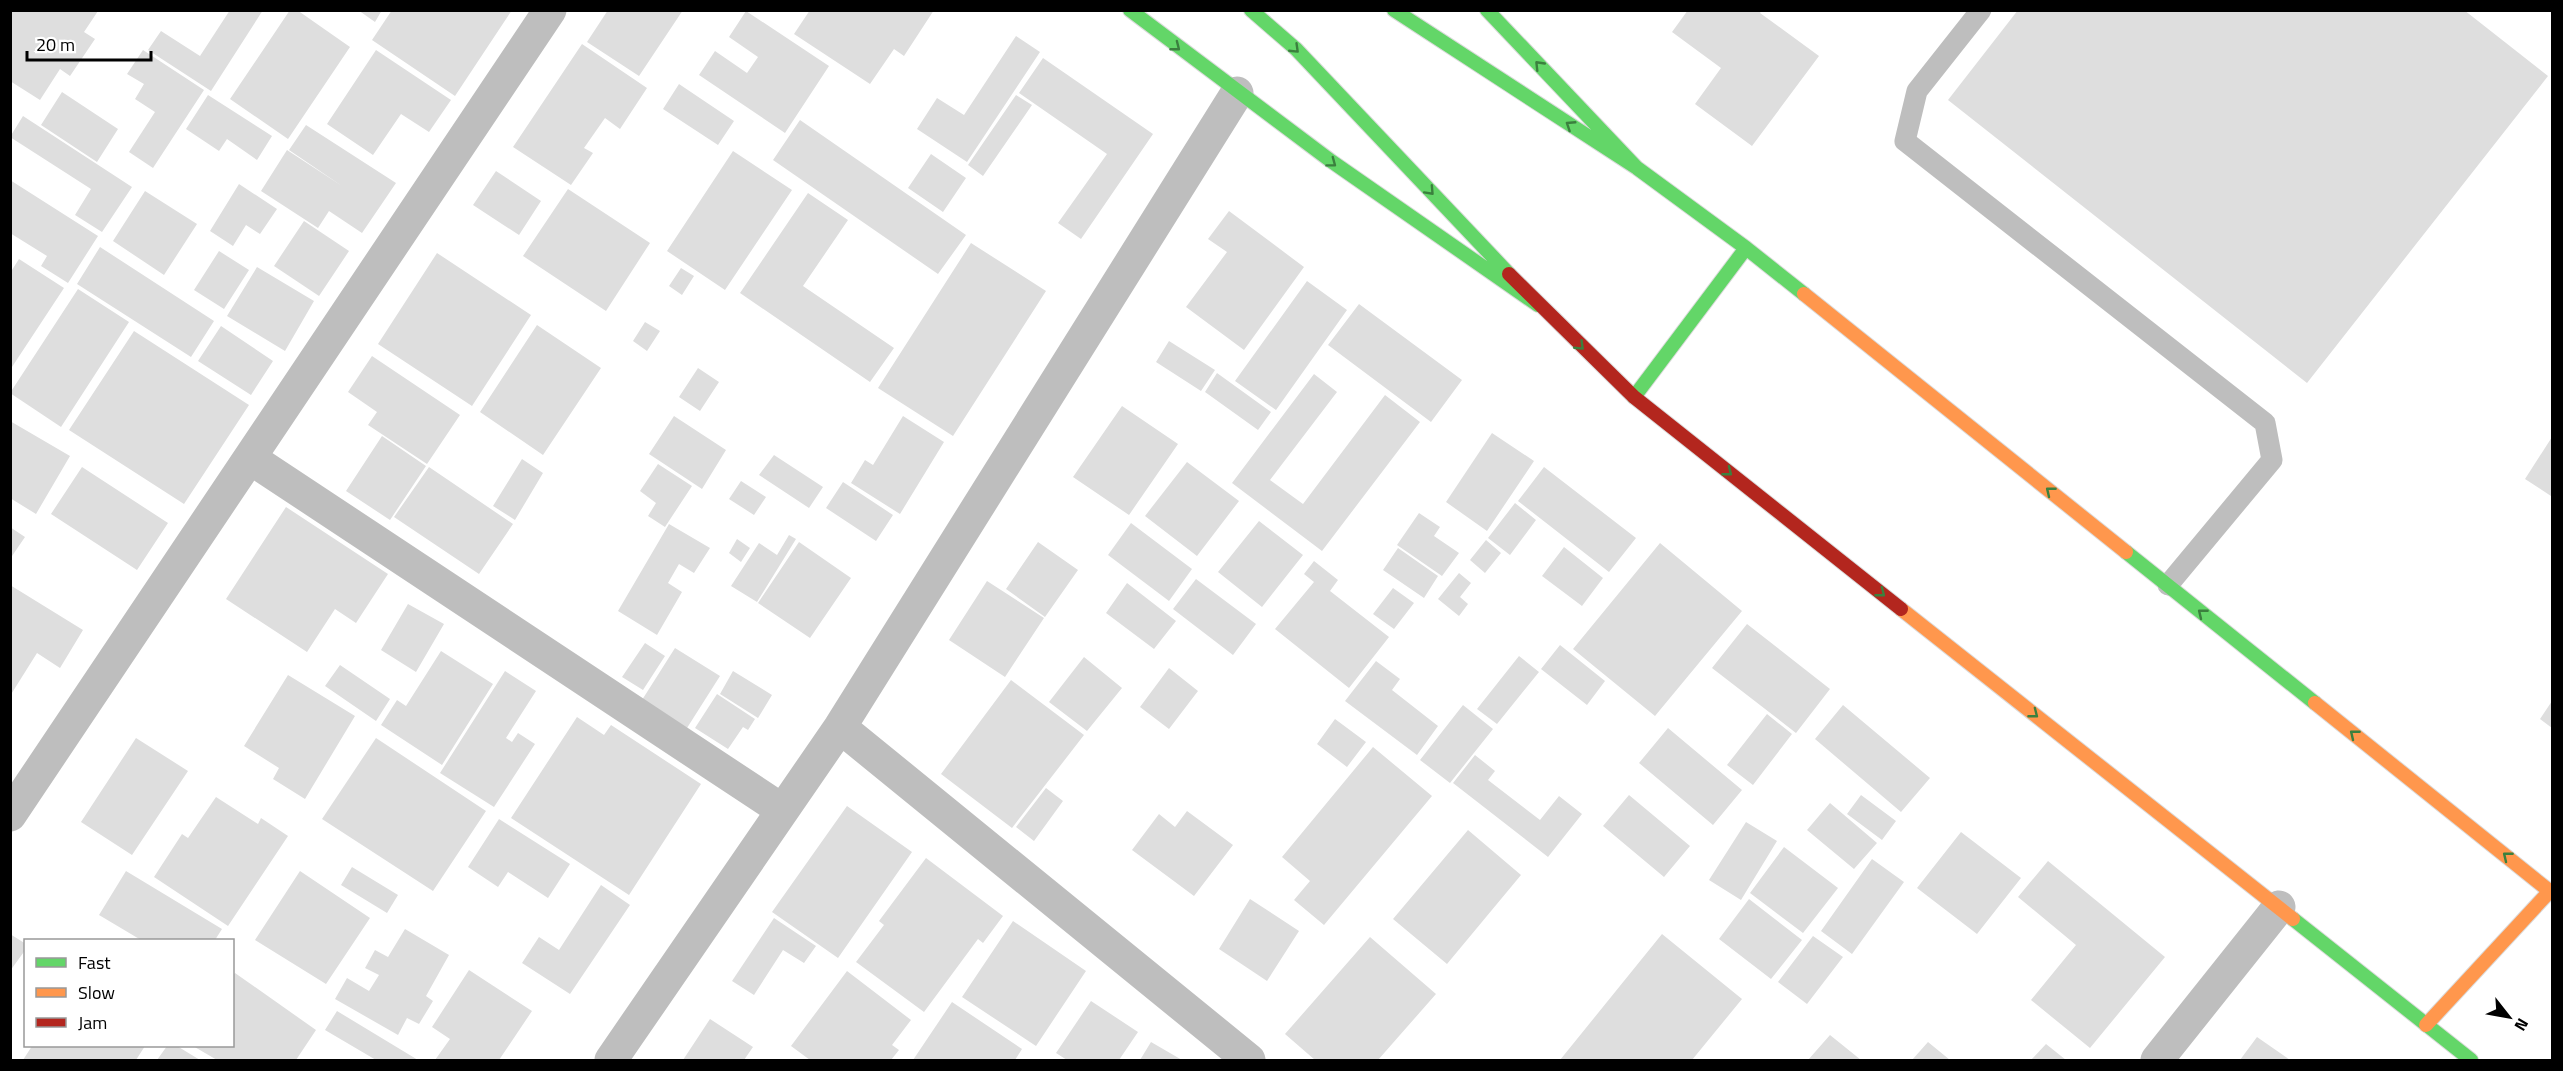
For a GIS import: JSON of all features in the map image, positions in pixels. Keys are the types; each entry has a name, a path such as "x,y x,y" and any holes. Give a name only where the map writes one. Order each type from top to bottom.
{"main road":[{"path":"1130,10 1237,93 1361,184 1538,305"},
{"path":"1251,10 1296,49 1538,305 1634,397 2471,1060"},
{"path":"1394,10 1637,168 1746,248 2551,892 2426,1025"},
{"path":"1486,10 1637,168"},
{"path":"1634,397 1746,248"}],"street":[{"path":"10,815 550,10"},
{"path":"612,1060 840,727 1237,93"},
{"path":"250,458 782,810"},
{"path":"840,727 1249,1060"},
{"path":"2157,1060 2279,907"}],"lane":[{"path":"1981,10 1917,91 1905,141 2265,423 2272,460 2168,585"}],"building":[{"path":"10,10 98,11 84,32 95,39 70,76 60,69 40,100 10,81"},
{"path":"230,10 263,10 211,91 148,50 161,31 200,56"},
{"path":"290,10 297,10 350,47 288,139 230,99"},
{"path":"358,10 382,10 375,22"},
{"path":"392,10 512,10 455,96 372,40"},
{"path":"608,10 683,10 639,76 587,42"},
{"path":"810,10 934,10 904,56 894,49 870,84 794,34"},
{"path":"1688,10 1762,10 1760,13 1819,56 1752,146 1695,104 1721,68 1672,32"},
{"path":"2018,10 2464,10 2548,76 2307,383 1948,100"},
{"path":"746,11 829,66 785,133 699,75 715,51 747,73 758,57 729,37"},
{"path":"1016,36 1040,52 967,162 917,129 937,98 964,115"},
{"path":"582,44 647,88 620,129 605,118 584,148 593,153 571,185 513,147"},
{"path":"143,50 204,90 153,168 129,152 155,112 135,99 144,84 127,74"},
{"path":"376,50 451,100 429,132 401,114 373,155 327,124"},
{"path":"1043,58 1153,134 1081,239 1058,223 1107,154 1019,93"},
{"path":"679,84 734,121 718,145 663,109"},
{"path":"62,92 118,129 97,162 41,125"},
{"path":"208,95 272,136 257,160 227,139 219,151 186,129"},
{"path":"1016,95 1032,105 983,176 968,165"},
{"path":"23,116 132,187 102,232 75,215 91,189 10,137"},
{"path":"800,120 966,235 938,274 773,160"},
{"path":"306,125 396,183 362,233 329,211 318,228 261,191 287,150 342,186 289,150"},
{"path":"733,151 792,190 725,290 667,251"},
{"path":"931,154 966,178 943,212 908,188"},
{"path":"496,171 541,201 519,235 473,205"},
{"path":"10,180 98,236 68,283 41,266 47,256 10,233"},
{"path":"239,184 277,209 260,234 246,225 233,246 210,231"},
{"path":"568,189 650,243 606,311 523,256"},
{"path":"145,191 197,224 164,275 113,241"},
{"path":"808,193 848,220 803,286 894,348 870,382 740,293"},
{"path":"1229,211 1304,267 1244,350 1186,307 1227,252 1208,239"},
{"path":"304,221 349,251 319,296 274,266"},
{"path":"971,243 1046,291 953,436 878,388"},
{"path":"100,247 214,321 191,357 77,284"},
{"path":"219,251 249,270 224,309 194,290"},
{"path":"437,253 531,315 472,406 378,344"},
{"path":"19,259 64,288 10,370 10,273"},
{"path":"257,267 314,301 285,351 227,316"},
{"path":"681,268 694,276 682,295 669,286"},
{"path":"1307,281 1347,310 1276,410 1235,381"},
{"path":"78,289 129,322 61,427 10,393"},
{"path":"1359,304 1462,380 1431,422 1328,345"},
{"path":"645,322 660,331 647,351 633,341"},
{"path":"537,325 601,368 543,455 480,412"},
{"path":"221,326 273,361 251,395 198,361"},
{"path":"134,331 249,405 184,504 69,430"},
{"path":"1169,341 1215,370 1201,391 1156,362"},
{"path":"372,356 460,415 427,464 368,425 377,412 348,392"},
{"path":"698,368 719,382 700,411 679,397"},
{"path":"1217,373 1271,412 1258,430 1205,392"},
{"path":"1314,374 1337,392 1270,480 1303,504 1385,395 1420,422 1322,551 1232,483"},
{"path":"1122,406 1178,444 1129,515 1073,477"},
{"path":"674,416 726,450 702,489 649,454"},
{"path":"903,416 944,442 900,514 851,483 865,460 873,465"},
{"path":"10,421 70,456 36,514 10,498"},
{"path":"1492,433 1534,461 1487,531 1446,502"},
{"path":"382,436 426,466 390,520 346,491"},
{"path":"2552,437 2552,493 2551,496 2525,479"},
{"path":"774,455 823,487 809,508 759,475"},
{"path":"522,459 543,473 515,520 493,506"},
{"path":"1187,462 1239,501 1197,556 1145,516"},
{"path":"658,464 692,486 665,527 648,516 656,503 640,491"},
{"path":"82,467 168,523 137,570 51,514"},
{"path":"429,467 513,524 479,574 394,517"},
{"path":"1544,467 1636,538 1609,572 1518,501"},
{"path":"741,481 766,497 754,515 729,499"},
{"path":"843,482 893,515 876,541 826,508"},
{"path":"1515,503 1536,520 1510,555 1488,538"},
{"path":"286,507 388,574 356,623 335,609 307,652 226,599"},
{"path":"1419,513 1440,527 1434,536 1459,553 1442,576 1397,545"},
{"path":"1259,521 1303,555 1262,607 1218,572"},
{"path":"1131,523 1192,569 1169,601 1108,555"},
{"path":"669,524 710,548 694,573 679,564 668,583 682,592 657,635 618,611"},
{"path":"10,527 25,537 10,559"},
{"path":"789,535 796,539 757,602 731,586 759,543 777,555"},
{"path":"737,539 750,548 741,562 729,553"},
{"path":"1486,540 1501,553 1485,573 1470,560"},
{"path":"799,542 851,578 810,638 758,603"},
{"path":"1038,542 1078,570 1045,617 1006,589"},
{"path":"1660,543 1742,611 1655,716 1573,649"},
{"path":"1564,547 1603,578 1582,606 1542,576"},
{"path":"1398,548 1438,576 1424,598 1383,570"},
{"path":"1314,561 1338,580 1330,591 1389,637 1349,688 1275,629 1314,582 1304,574"},
{"path":"1459,573 1471,583 1460,597 1468,604 1459,616 1438,599"},
{"path":"1196,579 1256,624 1233,655 1173,609"},
{"path":"987,581 1044,618 1005,677 949,640"},
{"path":"1127,583 1176,621 1154,649 1106,613"},
{"path":"10,585 83,630 60,668 37,653 10,696"},
{"path":"1393,588 1414,603 1394,629 1373,614"},
{"path":"408,604 444,624 416,672 381,650"},
{"path":"1747,624 1830,689 1796,733 1712,668"},
{"path":"645,643 665,656 643,690 622,677"},
{"path":"1560,645 1605,681 1587,705 1541,669"},
{"path":"675,648 720,676 687,728 642,700"},
{"path":"441,651 493,684 442,765 381,725 397,700 406,706"},
{"path":"1519,656 1539,672 1497,724 1477,709"},
{"path":"1084,657 1122,688 1087,731 1049,702"},
{"path":"1376,661 1400,679 1392,690 1438,726 1417,755 1345,701"},
{"path":"340,665 390,699 376,721 325,686"},
{"path":"1169,668 1198,691 1169,729 1140,707"},
{"path":"505,671 536,691 506,738 512,742 518,733 535,744 494,807 440,773"},
{"path":"733,671 772,695 758,718 720,694"},
{"path":"288,675 355,716 305,799 273,779 279,768 244,746"},
{"path":"1011,680 1084,735 1012,828 941,774"},
{"path":"717,694 755,719 748,730 743,727 728,749 695,728"},
{"path":"2552,701 2552,728 2540,719"},
{"path":"1463,705 1493,729 1450,783 1420,760"},
{"path":"1843,705 1930,778 1901,812 1815,739"},
{"path":"1767,714 1792,734 1753,785 1727,765"},
{"path":"577,717 604,735 611,725 701,784 629,895 511,818"},
{"path":"1335,719 1366,742 1347,767 1317,744"},
{"path":"1668,728 1742,790 1713,825 1639,763"},
{"path":"136,738 188,771 132,855 81,822"},
{"path":"376,738 486,811 433,891 322,819"},
{"path":"1373,747 1432,796 1324,925 1294,900 1310,881 1282,857"},
{"path":"1475,755 1495,771 1488,780 1540,820 1559,796 1582,814 1548,857 1453,783"},
{"path":"1046,788 1063,801 1034,841 1016,827"},
{"path":"1629,795 1690,846 1664,877 1603,826"},
{"path":"1861,795 1896,821 1882,840 1847,814"},
{"path":"216,797 258,824 261,818 288,836 228,926 154,877 182,834 188,838"},
{"path":"1830,803 1877,843 1854,869 1807,830"},
{"path":"847,806 912,852 838,958 772,912"},
{"path":"1187,811 1233,845 1194,896 1132,850 1159,814 1175,827"},
{"path":"499,819 570,864 548,898 508,872 498,887 468,867"},
{"path":"1746,822 1777,841 1741,900 1709,880"},
{"path":"1468,830 1521,875 1447,964 1393,919"},
{"path":"1961,832 2021,878 1977,934 1917,888"},
{"path":"1784,847 1838,888 1803,933 1750,893"},
{"path":"926,858 1003,916 983,943 978,939 924,1012 856,962 884,925 879,921"},
{"path":"1872,859 1904,882 1852,954 1821,931"},
{"path":"2048,861 2165,957 2090,1048 2031,1000 2076,945 2018,897"},
{"path":"352,867 398,895 387,913 341,885"},
{"path":"126,871 222,929 216,939 139,939 99,915"},
{"path":"300,871 370,918 326,984 255,940"},
{"path":"601,885 630,905 570,994 522,963 539,937 559,950"},
{"path":"1250,899 1299,931 1267,981 1219,949"},
{"path":"1749,899 1802,940 1771,979 1719,939"},
{"path":"774,918 816,946 804,963 783,950 754,995 732,981"},
{"path":"1013,921 1086,971 1036,1046 962,997"},
{"path":"405,929 449,955 426,996 433,1001 419,1024 407,1018 398,1035 335,999 347,978 369,991 379,975 365,968 375,950 388,957"},
{"path":"10,934 24,943 24,952 10,971"},
{"path":"1662,934 1742,999 1692,1060 1560,1060"},
{"path":"1813,936 1843,957 1807,1004 1778,982"},
{"path":"1370,937 1436,994 1378,1060 1315,1060 1285,1034"},
{"path":"469,970 532,1011 499,1060 435,1060 450,1039 432,1027"},
{"path":"847,971 911,1020 892,1045 899,1050 891,1060 810,1060 791,1046"},
{"path":"234,974 316,1030 296,1060 217,1060 195,1047 234,1047"},
{"path":"1091,1001 1138,1032 1119,1060 1067,1060 1056,1053"},
{"path":"952,1002 1022,1049 1015,1060 913,1060"},
{"path":"337,1011 418,1060 376,1060 325,1030"},
{"path":"710,1019 753,1047 744,1060 683,1060"},
{"path":"1830,1035 1861,1060 1808,1060"},
{"path":"2257,1037 2290,1060 2240,1060"},
{"path":"1151,1042 1182,1060 1140,1060"},
{"path":"1928,1042 1950,1060 1912,1060"},
{"path":"2046,1044 2066,1060 2031,1060"},
{"path":"31,1047 144,1047 136,1060 23,1060"},
{"path":"166,1047 179,1047 200,1060 157,1060"}],"traffic: fast":[{"path":"1130,10 1331,161 1538,305"},
{"path":"1251,10 1296,49 1509,274"},
{"path":"1394,10 1637,168 1804,294"},
{"path":"1487,10 1637,168"},
{"path":"1634,397 1746,248"},
{"path":"2126,552 2315,703"},
{"path":"2293,919 2471,1060"}],"traffic: slow":[{"path":"1804,294 2126,552"},
{"path":"1901,609 2293,919"},
{"path":"2315,703 2552,893"},
{"path":"2426,1025 2550,891"}],"traffic: jam":[{"path":"1509,274 1634,397 1901,609"}]}
